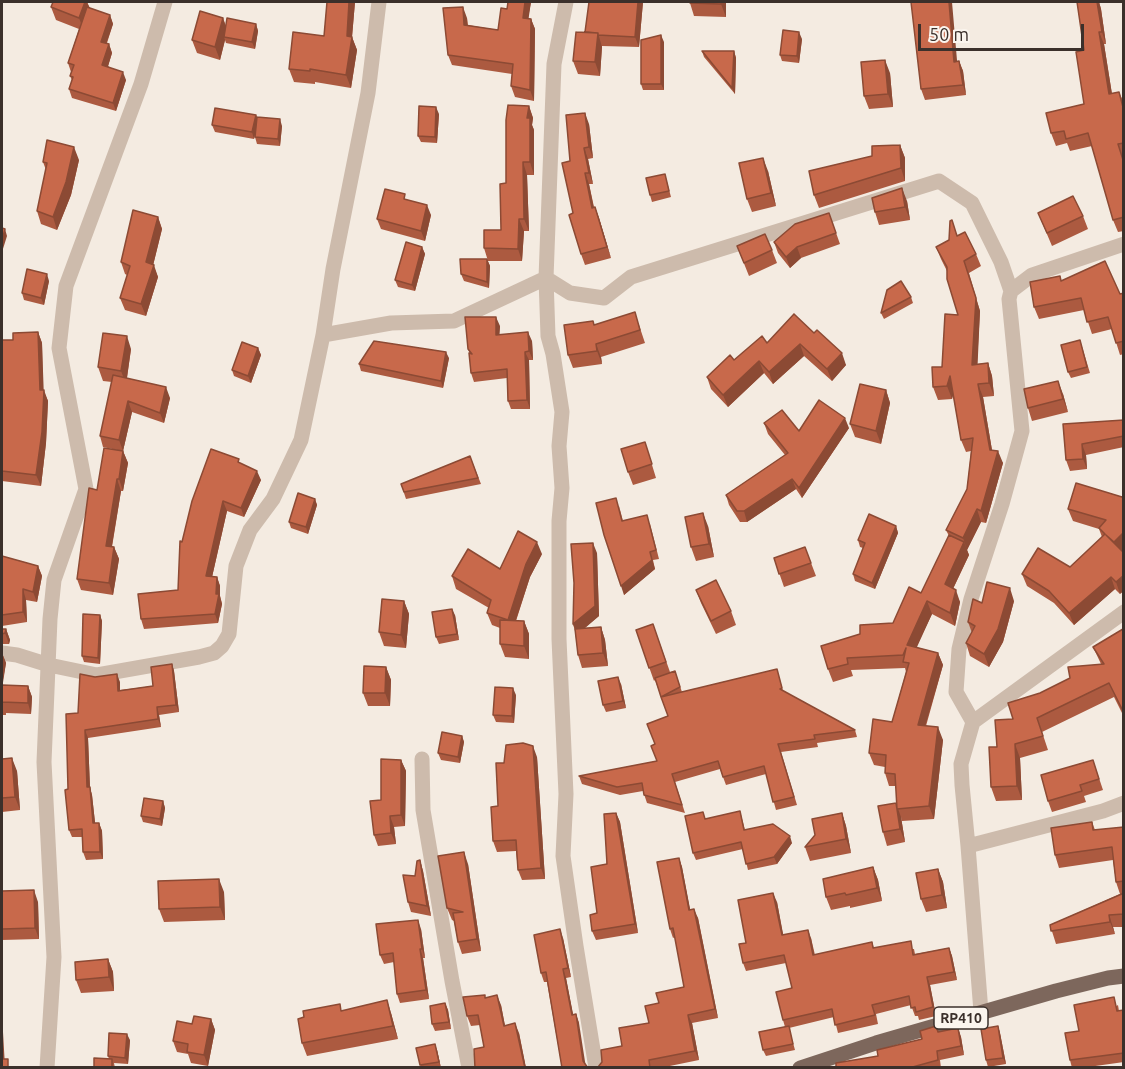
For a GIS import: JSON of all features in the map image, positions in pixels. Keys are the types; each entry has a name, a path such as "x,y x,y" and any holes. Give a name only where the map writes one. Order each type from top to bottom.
{"main road":[{"name":"RP410","path":"800,1068 876,1042 981,1012 1056,991 1124,976"}],"street":[{"path":"47,1068 54,957 44,762 54,579 86,489 59,348 66,286 141,84 165,2"},
{"path":"2,653 97,675 214,653 222,646 229,634 236,566 250,530 273,499 300,440 323,335 368,93 379,2"},
{"path":"566,2 554,64 546,278 548,336 562,412 559,446 562,488 559,521 559,649 566,794 563,856 596,1068"},
{"path":"546,278 570,293 604,298 631,277 939,181 972,203 1001,262 1011,291 1022,430 1002,504 971,599 959,649 957,692 973,722"},
{"path":"1011,291 1032,275 1124,244"},
{"path":"323,335 391,323 454,321 546,278"},
{"path":"981,1012 961,764 973,722 1124,612"},
{"path":"422,759 423,810 469,1068"},
{"path":"968,846 1102,811 1124,803"}],"building":[{"path":"53,2 85,2 79,18 51,7"},
{"path":"327,2 349,2 347,36 352,37 346,75 310,69 310,71 289,69 293,32 324,36"},
{"path":"508,2 525,2 523,18 531,19 530,90 511,86 513,64 448,55 443,8 463,7 464,25 498,30 501,8 507,9"},
{"path":"589,2 638,2 635,37 585,32"},
{"path":"721,2 721,4 690,3"},
{"path":"911,2 949,2 954,62 959,61 963,85 921,89"},
{"path":"1077,2 1097,2 1102,32 1099,32 1109,94 1119,92 1124,111 1124,143 1118,144 1124,163 1124,217 1113,220 1088,133 1066,139 1064,131 1051,133 1046,113 1084,104 1076,52 1084,50"},
{"path":"87,7 110,15 101,42 109,44 102,65 123,72 113,103 69,89 74,65 68,63"},
{"path":"200,11 223,18 215,47 192,40"},
{"path":"227,18 256,24 252,42 224,37"},
{"path":"783,30 799,32 797,56 780,55"},
{"path":"576,32 598,33 595,62 573,61"},
{"path":"661,35 661,84 641,84 641,40"},
{"path":"702,51 734,51 732,88"},
{"path":"885,60 888,94 864,96 861,62"},
{"path":"508,105 529,106 527,118 530,118 530,162 523,162 524,219 519,219 518,249 484,248 484,230 501,230 500,184 506,183"},
{"path":"419,106 436,107 435,137 418,136"},
{"path":"215,108 256,115 252,132 212,125"},
{"path":"585,113 589,147 584,148 589,173 585,173 592,208 595,207 607,247 581,254 569,215 573,213 562,163 570,161 566,115"},
{"path":"257,117 280,119 278,139 255,137"},
{"path":"47,140 74,147 66,182 53,217 37,211 47,163 43,162"},
{"path":"900,145 901,168 814,195 809,171 872,156 872,146"},
{"path":"763,158 771,193 747,199 739,163"},
{"path":"665,174 669,191 650,195 646,178"},
{"path":"902,188 905,207 875,212 872,198"},
{"path":"385,189 405,194 404,199 427,205 421,231 377,219"},
{"path":"1073,196 1083,216 1047,233 1038,213"},
{"path":"133,210 158,217 146,262 154,265 141,304 120,298 130,266 121,262"},
{"path":"829,213 836,233 797,247 786,257 774,242 795,224"},
{"path":"952,220 957,236 965,232 976,254 964,261 976,298 972,365 988,363 989,383 978,384 990,450 998,451 981,511 977,509 963,538 946,530 967,489 973,438 961,440 950,376 947,386 933,387 932,367 942,367 945,314 958,315 947,279 947,267 936,247 949,240 950,221"},
{"path":"765,234 772,250 744,263 737,246"},
{"path":"406,242 422,247 412,285 395,280"},
{"path":"460,259 487,259 487,282 461,274"},
{"path":"1105,261 1120,294 1124,293 1124,341 1116,343 1108,317 1087,322 1081,298 1034,307 1030,282 1060,276 1061,281"},
{"path":"27,269 47,274 41,298 22,293"},
{"path":"901,281 911,297 881,313 887,290"},
{"path":"635,312 640,330 596,344 597,351 568,355 564,325 593,321 594,325"},
{"path":"794,314 814,333 817,330 842,353 827,369 800,344 769,372 759,361 723,395 707,377 730,355 734,360 762,336 767,343"},
{"path":"465,317 496,317 496,335 528,332 529,351 525,352 527,400 508,401 507,369 471,373 469,353 472,354 468,349"},
{"path":"38,332 40,390 44,390 42,432 36,475 2,471 2,340 13,340 13,333"},
{"path":"103,333 127,336 121,371 98,367"},
{"path":"1080,340 1087,367 1068,372 1061,345"},
{"path":"374,341 446,352 441,381 359,364"},
{"path":"242,342 258,348 248,376 232,370"},
{"path":"113,375 166,387 160,413 128,401 119,440 100,436"},
{"path":"1058,381 1063,399 1028,408 1024,389"},
{"path":"860,384 886,390 876,431 850,424"},
{"path":"819,400 845,418 799,488 792,479 744,511 737,511 726,495 788,453 764,423 782,410 799,431"},
{"path":"1124,420 1124,436 1082,444 1083,459 1066,460 1063,424"},
{"path":"645,442 652,464 628,472 621,449"},
{"path":"104,448 123,451 106,546 114,547 109,583 77,579 89,488 97,490"},
{"path":"211,449 239,459 238,462 257,471 241,508 223,501 206,576 217,577 216,594 219,594 215,614 141,619 138,594 178,590 180,541 182,542 192,501"},
{"path":"470,456 478,478 404,492 401,484"},
{"path":"1076,483 1122,497 1124,495 1124,532 1114,542 1106,535 1124,553 1124,575 1116,582 1111,577 1069,613 1049,591 1022,574 1038,548 1070,567 1105,534 1099,528 1106,520 1068,509"},
{"path":"298,493 315,499 306,527 289,522"},
{"path":"616,498 622,521 647,515 656,550 650,552 652,560 621,586 596,503"},
{"path":"703,513 709,544 691,547 685,517"},
{"path":"869,514 896,526 872,583 853,574 865,543 858,540"},
{"path":"518,531 537,542 526,564 508,620 487,613 491,600 452,576 468,549 500,569"},
{"path":"949,535 964,542 945,584 956,590 950,613 927,601 907,645 938,653 918,725 938,727 929,806 897,809 895,774 885,773 886,755 869,753 873,719 892,722 909,663 903,662 906,648 903,655 847,658 848,664 828,669 821,646 860,634 860,625 893,623 909,587 921,593"},
{"path":"593,543 595,606 573,624 574,583 571,544"},
{"path":"805,547 811,563 779,574 774,558"},
{"path":"2,556 38,566 33,592 23,589 23,612 2,615"},
{"path":"716,580 731,611 711,621 696,590"},
{"path":"987,582 1010,588 998,629 984,654 966,643 975,626 968,622 973,599 982,603"},
{"path":"382,599 404,601 401,635 379,632"},
{"path":"452,609 457,634 436,637 432,612"},
{"path":"83,614 100,615 98,658 82,656"},
{"path":"500,620 524,621 524,646 500,644"},
{"path":"653,624 666,662 649,668 636,630"},
{"path":"601,627 603,653 578,655 575,629"},
{"path":"1123,629 1124,713 1109,683 1037,718 1043,736 1015,744 1017,786 991,787 989,747 997,747 995,720 1013,719 1008,703 1040,693 1070,678 1068,667 1104,664 1093,647"},
{"path":"172,664 176,705 157,707 158,719 85,730 87,787 90,787 93,823 99,823 100,852 83,852 82,829 69,830 65,790 68,789 66,714 78,713 80,674 95,677 117,674 118,691 153,686 151,667"},
{"path":"364,666 386,667 385,693 363,693"},
{"path":"777,669 782,688 780,689 855,730 814,735 815,739 778,744 794,797 773,802 764,766 723,777 718,761 672,774 682,805 644,795 642,783 617,787 579,776 657,761 651,746 655,744 647,724 668,716 661,697"},
{"path":"675,671 680,687 661,697 655,678"},
{"path":"618,677 623,701 603,705 598,681"},
{"path":"2,685 28,686 28,703 2,702"},
{"path":"495,687 513,688 512,716 493,715"},
{"path":"442,732 462,736 458,757 438,753"},
{"path":"523,743 533,746 541,868 518,870 516,840 493,841 491,807 498,806 496,763 504,763 506,745"},
{"path":"12,758 15,797 2,798 2,759"},
{"path":"381,759 401,760 401,815 390,816 391,833 374,835 370,801 381,800"},
{"path":"1093,760 1099,779 1080,785 1082,791 1048,801 1041,775"},
{"path":"144,798 163,801 160,819 141,816"},
{"path":"896,803 900,829 883,832 878,806"},
{"path":"740,811 744,830 773,824 790,836 774,857 746,864 741,842 693,853 685,816 703,812 705,819"},
{"path":"616,813 635,924 592,931 590,915 597,913 591,867 607,864 604,814"},
{"path":"842,813 846,839 805,847 815,835 812,819"},
{"path":"1092,822 1093,830 1124,827 1124,881 1116,882 1112,847 1055,855 1051,828"},
{"path":"464,852 477,939 458,942 453,913 463,912 447,908 438,856"},
{"path":"679,858 689,910 694,909 715,1009 688,1015 695,1051 649,1060 650,1068 593,1068 598,1067 602,1062 601,1050 622,1046 619,1028 649,1023 645,1006 659,1003 656,993 684,987 657,862"},
{"path":"420,860 427,906 408,902 403,875 415,876 417,861"},
{"path":"873,867 877,888 826,897 823,879"},
{"path":"938,869 942,895 921,899 916,873"},
{"path":"219,879 220,907 159,909 158,881"},
{"path":"34,890 35,928 2,929 2,891"},
{"path":"773,893 782,935 808,930 813,955 872,942 873,948 911,941 913,955 949,948 954,972 927,977 933,1007 916,1012 915,1007 911,1008 909,996 872,1005 875,1015 835,1025 832,1009 783,1020 776,992 792,988 784,955 743,963 739,944 746,943 738,900"},
{"path":"1124,893 1124,914 1109,915 1110,922 1051,931 1050,925"},
{"path":"418,920 426,990 397,994 393,953 380,955 376,924"},
{"path":"560,929 568,968 563,969 572,1015 576,1014 583,1061 588,1068 562,1068 546,972 541,973 534,935"},
{"path":"108,959 109,977 76,980 75,962"},
{"path":"485,995 485,998 497,995 504,1026 515,1023 525,1068 475,1068 474,1049 484,1047 478,1015 467,1016 463,997"},
{"path":"1114,997 1117,1011 1124,1010 1124,1053 1070,1060 1065,1033 1079,1031 1074,1005"},
{"path":"387,1000 393,1026 302,1043 298,1019 304,1017 303,1011 340,1004 341,1011"},
{"path":"445,1003 449,1022 432,1024 430,1006"},
{"path":"194,1016 211,1019 204,1055 187,1052 188,1044 173,1041 177,1021 192,1024"},
{"path":"789,1026 793,1044 763,1050 759,1032"},
{"path":"936,1026 938,1032 958,1028 961,1046 937,1051 938,1060 909,1068 836,1068 836,1063 878,1056 877,1050 922,1039 920,1031"},
{"path":"998,1026 1003,1058 986,1060 981,1029"},
{"path":"109,1033 127,1034 125,1058 108,1056"},
{"path":"435,1044 439,1062 420,1065 416,1048"},
{"path":"94,1058 112,1059 112,1068 94,1068"},
{"path":"2,1059 8,1059 8,1068 2,1068"}]}
